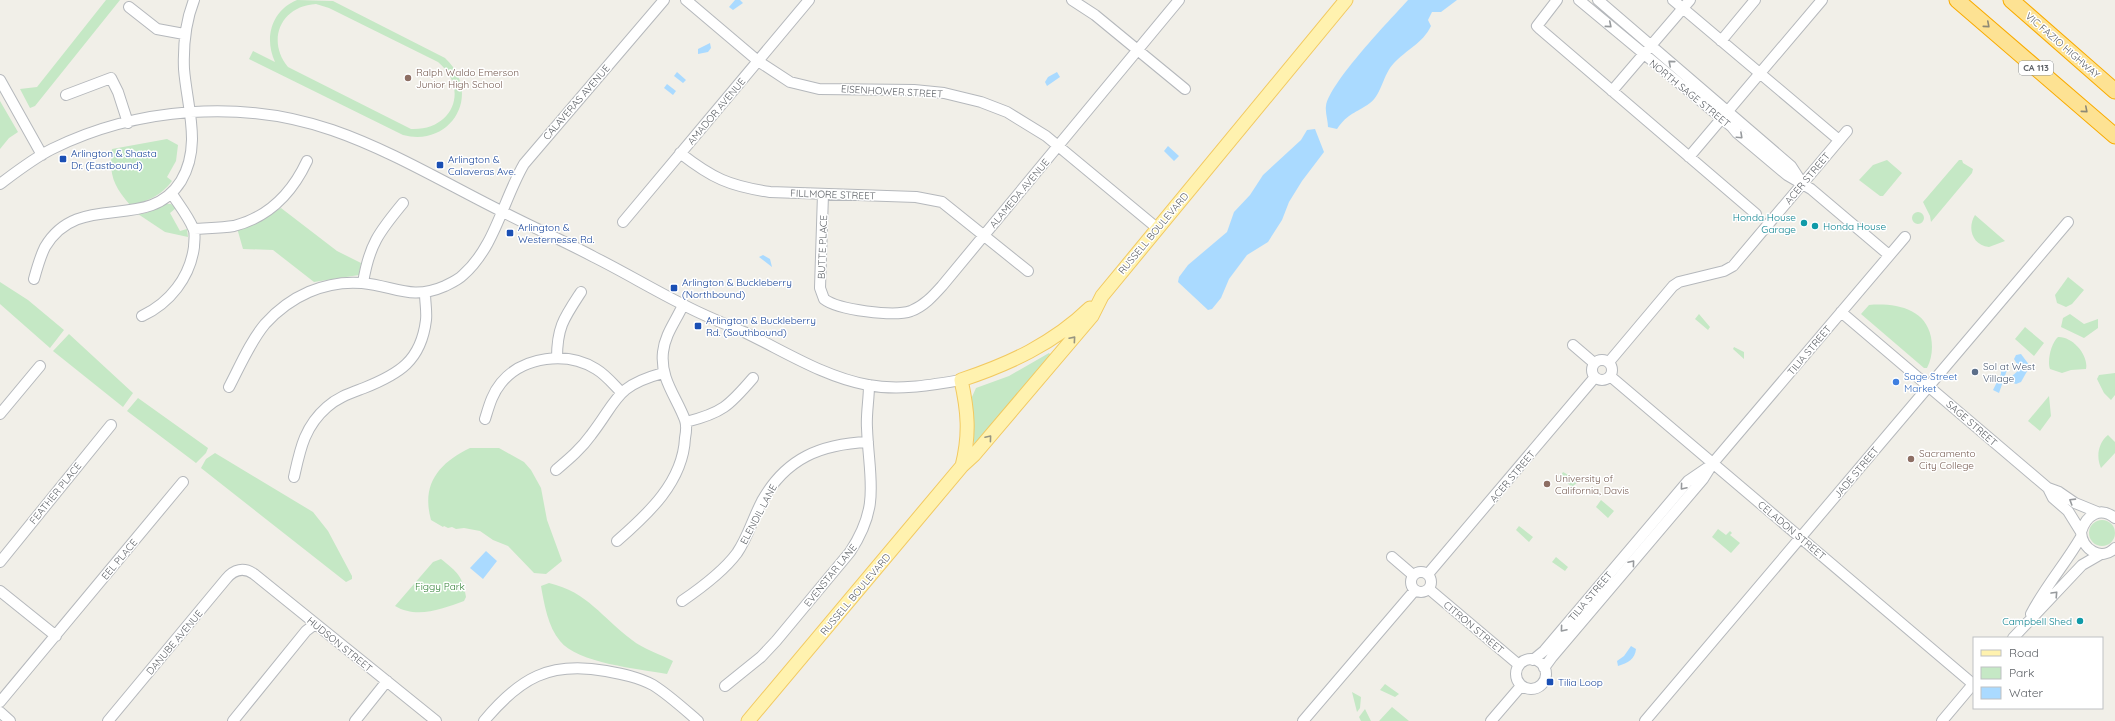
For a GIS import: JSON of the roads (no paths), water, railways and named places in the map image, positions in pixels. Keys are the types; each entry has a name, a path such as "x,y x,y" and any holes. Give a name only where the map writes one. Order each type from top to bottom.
{"highway":[{"name":"CA 113","path":"1957,0 2115,136"},
{"name":"VIC FAZIO HIGHWAY","path":"2011,0 2115,91"}],"main road":[{"name":"RUSSELL BOULEVARD","path":"748,721 962,466 974,455 1092,316 1102,296 1346,0"},
{"path":"961,380 998,368 1030,353 1062,332 1102,296"},
{"name":"RUSSELL BOULEVARD","path":"961,380 968,427 967,449 962,466"}],"street":[{"path":"34,279 46,246 58,232 71,222 95,213 145,208 172,194 187,169 192,150 190,111 184,69 184,34 194,0"},
{"name":"CALAVERAS AVENUE","path":"425,293 462,277 475,264 483,252 518,175 531,154 664,0"},
{"name":"EISENHOWER STREET","path":"686,0 758,61 783,79 806,87 923,91 966,97 1017,117 1058,146 1157,228"},
{"name":"AMADOR AVENUE","path":"622,222 809,0"},
{"path":"1072,0 1095,15 1185,89"},
{"name":"ALAMEDA AVENUE","path":"824,299 836,306 898,314 910,311 931,298 985,235 1179,0"},
{"path":"1557,0 1537,26 1756,214"},
{"name":"NORTH SAGE STREET","path":"1579,0 1643,54 1725,115"},
{"name":"NORTH SAGE STREET","path":"1598,0 1725,115 1787,175 1802,183 1889,255"},
{"path":"1673,0 1839,140"},
{"path":"1612,91 1690,0"},
{"path":"1720,41 1755,0"},
{"path":"1689,157 1822,0"},
{"path":"130,7 157,29 184,34"},
{"path":"66,95 111,78 118,92 128,124"},
{"path":"0,80 42,155"},
{"path":"0,184 42,155 86,135 128,124 190,111 262,114 292,118 333,130 376,148 592,256 683,305 827,372 869,385 909,387 961,380"},
{"name":"ACER STREET","path":"1609,362 1673,286 1679,282 1724,272 1733,266 1847,131"},
{"name":"FILLMORE STREET","path":"680,152 704,172 738,186 770,192 928,198 942,202 1028,271"},
{"path":"194,229 233,226 257,218 284,198 298,182 307,161"},
{"path":"142,316 153,311 186,277 192,256 194,229 172,194"},
{"name":"BUTTE PLACE","path":"823,194 820,288 824,299"},
{"path":"363,283 368,254 375,238 403,203"},
{"name":"JADE STREET","path":"1645,721 2068,222"},
{"name":"TILIA STREET","path":"1544,668 1703,479 1713,463 1905,237"},
{"path":"229,387 258,334 284,307 303,294 321,286 340,283 363,283 399,291 425,293 426,320 420,343 412,359 391,377 340,397 326,407 313,422 302,441 294,477"},
{"path":"557,358 558,335 561,323 580,292"},
{"path":"617,541 644,516 677,474 685,450 686,422 663,373 663,354 666,338 683,305"},
{"name":"SAGE STREET","path":"1841,312 2048,488 2059,492 2075,503 2115,518"},
{"path":"1573,345 1594,363"},
{"path":"485,419 490,401 501,383 514,372 534,362 557,358 574,360 602,373 621,392"},
{"path":"1603,360 1609,362 1612,367 1610,376 1603,380 1595,377 1592,372 1594,363 1603,360"},
{"path":"0,414 40,366"},
{"path":"556,470 586,442 612,402 621,392 638,382 663,373"},
{"name":"CELADON STREET","path":"1610,376 1973,683"},
{"name":"ACER STREET","path":"1428,574 1595,377"},
{"path":"686,422 713,415 728,406 753,378"},
{"name":"EVENSTAR LANE","path":"725,686 761,658 850,552 858,540 869,513 872,500 872,482 868,442 869,385"},
{"name":"FEATHER PLACE","path":"0,562 111,425"},
{"name":"ELENDIL LANE","path":"682,601 715,576 736,554 770,487 786,470 819,449 834,445 868,442"},
{"name":"TILIA STREET","path":"1533,660 1544,651 1688,481 1713,463"},
{"name":"EEL PLACE","path":"0,702 183,482"},
{"name":"SAGE STREET","path":"2048,488 2053,498 2068,511 2086,546 2090,550 2109,553"},
{"path":"2027,621 2038,600 2068,560 2086,520 2115,506"},
{"path":"2013,637 2082,565 2109,553"},
{"path":"1392,557 1413,575"},
{"name":"HUDSON STREET","path":"243,570 254,574 436,721"},
{"name":"DANUBE AVENUE","path":"108,721 231,574 243,570"},
{"path":"1419,572 1428,574 1432,580 1429,589 1420,592 1415,590 1411,581 1413,575 1419,572"},
{"name":"CITRON STREET","path":"1429,589 1519,666"},
{"path":"1303,721 1415,590"},
{"path":"0,591 56,636"},
{"path":"233,721 306,630 314,624"},
{"path":"1528,660 1533,660 1538,661 1544,668 1545,678 1540,686 1530,689 1521,686 1516,674 1519,666 1528,660"},
{"path":"484,721 506,696 527,681 556,670 580,668 615,672 643,680 663,692 698,721"},
{"path":"355,721 387,682"},
{"path":"1942,721 1973,685"},
{"path":"1491,721 1521,686"},
{"path":"0,712 10,721"}],"water":[{"path":"735,0 740,0 743,3 733,10 729,7"},
{"path":"1408,0 1457,0 1441,12 1432,12 1428,20 1431,26 1428,32 1419,42 1394,63 1387,73 1374,99 1370,103 1349,116 1337,129 1328,127 1326,106 1330,95 1338,82 1375,36"},
{"path":"710,43 711,48 708,52 698,54 698,49"},
{"path":"677,72 686,80 683,83 674,76"},
{"path":"1057,72 1060,77 1047,86 1045,82 1048,77"},
{"path":"667,84 676,91 673,95 664,88"},
{"path":"1315,129 1324,152 1302,181 1289,202 1282,220 1268,242 1247,255 1229,279 1221,298 1212,309 1208,310 1178,282 1179,277 1188,265 1227,232 1234,212 1250,195 1263,175 1301,140 1307,130"},
{"path":"1168,146 1179,156 1174,161 1164,151"},
{"path":"763,255 770,259 772,267 759,257"},
{"path":"2021,354 2030,366 2021,382 2016,384 2011,382 2011,377 2020,369 2014,359 2016,355"},
{"path":"2001,366 2008,367 1999,393 1993,390 2001,374"},
{"path":"486,551 497,561 483,579 470,568"},
{"path":"1631,646 1636,649 1633,658 1618,666 1617,661 1624,656"}],"place":[{"name":"Ralph Waldo Emerson Junior High School","path":"408,78"},
{"name":"Arlington & Shasta Dr. (Eastbound)","path":"63,159"},
{"name":"Arlington & Calaveras Ave.","path":"440,165"},
{"name":"Honda House Garage","path":"1804,223"},
{"name":"Honda House","path":"1815,226"},
{"name":"Arlington & Westernesse Rd.","path":"510,233"},
{"name":"Arlington & Buckleberry (Northbound)","path":"674,288"},
{"name":"Arlington & Buckleberry Rd. (Southbound)","path":"698,326"},
{"name":"Sol at West Village","path":"1975,372"},
{"name":"Sage Street Market","path":"1896,382"},
{"name":"Sacramento City College","path":"1911,459"},
{"name":"University of California, Davis","path":"1547,484"},
{"name":"Campbell Shed","path":"2080,621"},
{"name":"Tilia Loop","path":"1550,682"}],"park label":[{"name":"Figgy Park","path":"440,586"}]}
